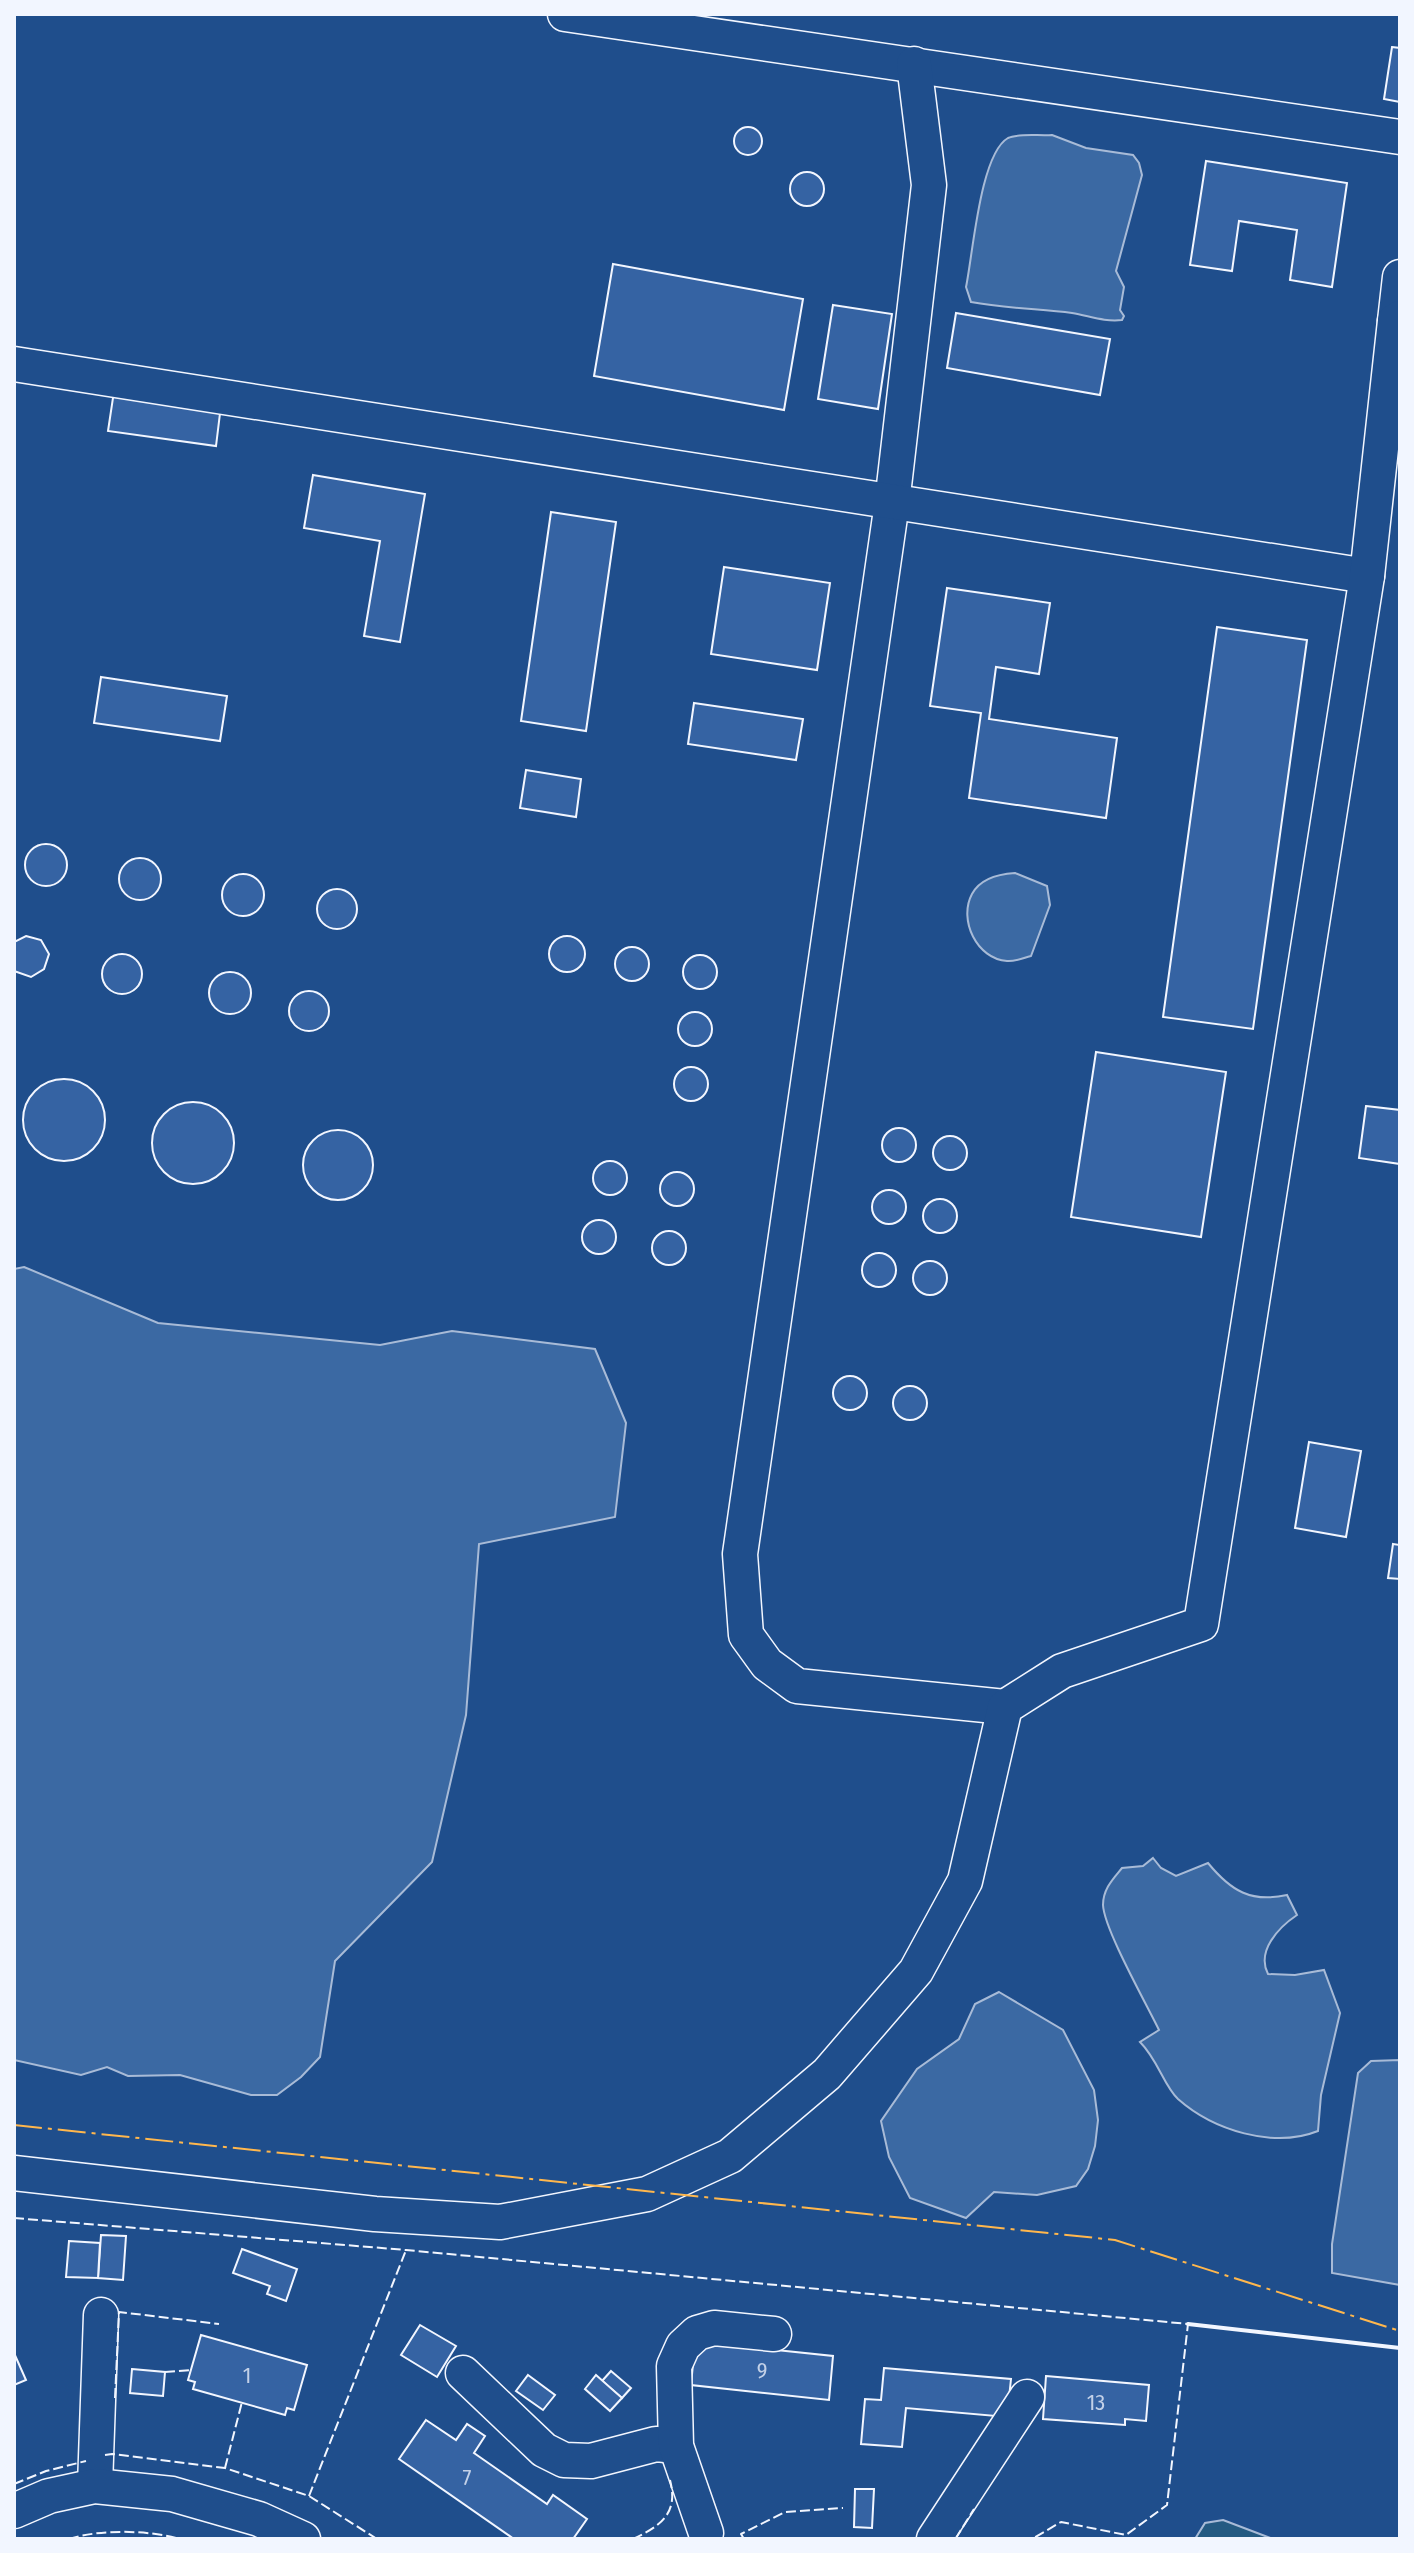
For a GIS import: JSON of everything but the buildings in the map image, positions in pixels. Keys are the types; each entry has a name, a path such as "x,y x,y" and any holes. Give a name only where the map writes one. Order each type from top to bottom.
{"street":[{"path":"565,14 1400,137"},
{"path":"914,64 929,185 892,503 740,1554 746,1635 767,1664 797,1686 1005,1707 1062,1671 1201,1624 1367,576 1398,320 1400,277"},
{"path":"14,364 1367,576"},
{"path":"14,2173 375,2214 500,2222 647,2194 730,2156 827,2074 916,1971 965,1881 1005,1707"},
{"path":"95,2486 101,2315"},
{"path":"703,2537 676,2446 674,2366 683,2346 697,2333 714,2328 774,2334"},
{"path":"463,2373 544,2450 564,2460 591,2461 656,2444 676,2446"},
{"path":"934,2539 1027,2397"},
{"path":"14,2511 49,2496 95,2486 172,2494 259,2519 303,2539"}],"shaded area":[{"path":"1052,135 1086,148 1133,155 1139,163 1142,175 1116,271 1124,287 1120,310 1124,316 1122,320 971,302 966,287 979,206 984,183 998,148 1012,136"},
{"path":"1015,873 1047,886 1050,905 1031,956 1007,961 996,959 979,946 969,926 968,904 975,889 985,881"},
{"path":"24,1267 158,1323 380,1345 452,1331 595,1349 626,1423 615,1517 479,1544 466,1715 432,1862 335,1961 320,2057 301,2077 277,2095 251,2095 180,2075 128,2076 107,2067 81,2075 14,2060 14,1269"},
{"path":"1153,1858 1161,1868 1176,1876 1208,1863 1234,1888 1252,1896 1287,1895 1297,1915 1283,1926 1267,1948 1265,1965 1268,1974 1295,1975 1324,1970 1340,2013 1321,2095 1318,2131 1282,2138 1263,2137 1208,2120 1173,2094 1140,2042 1159,2030 1118,1949 1105,1916 1103,1899 1122,1868 1143,1866"},
{"path":"999,1992 1063,2030 1094,2090 1098,2120 1095,2146 1088,2169 1076,2186 1037,2195 994,2192 966,2218 910,2198 889,2157 881,2121 917,2069 959,2039 975,2004"},
{"path":"1400,2060 1400,2285 1332,2273 1332,2244 1358,2073 1371,2061"},
{"path":"1223,2520 1273,2539 1195,2539 1205,2523"}],"fence":[{"path":"14,2218 406,2250 1188,2324 1167,2505 1126,2535 1061,2522 1032,2539"},
{"path":"309,2496 406,2250"},
{"path":"115,2398 119,2312 219,2324"},
{"path":"165,2372 191,2370"},
{"path":"225,2468 242,2402"},
{"path":"105,2455 225,2468 309,2496 377,2539"},
{"path":"14,2484 46,2471 86,2461"},
{"path":"633,2539 665,2517 672,2502 670,2480"},
{"path":"744,2539 741,2534 785,2512 843,2508"},
{"path":"971,2539 956,2538 974,2509"},
{"path":"69,2539 124,2532 180,2539"}],"wall":[{"path":"1188,2324 1400,2348"}],"power":[{"path":"14,2125 1115,2240 1400,2331"}]}
